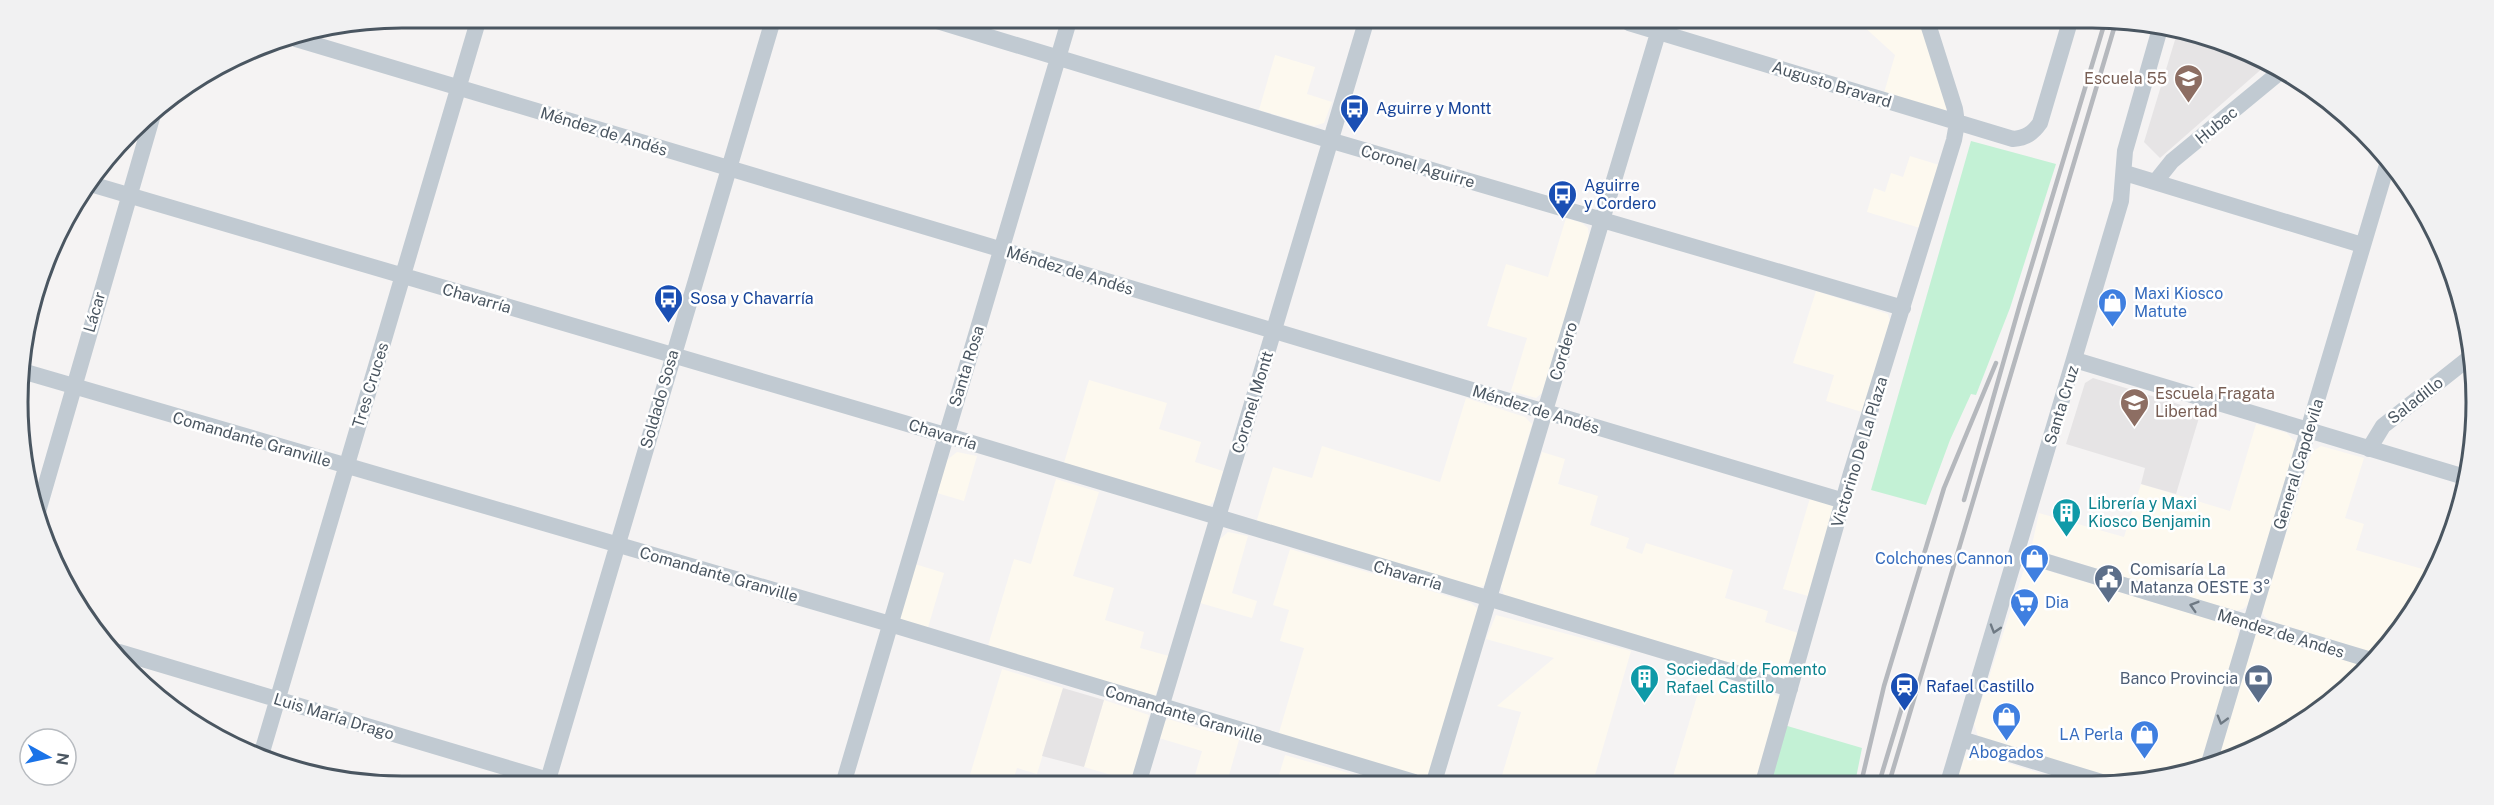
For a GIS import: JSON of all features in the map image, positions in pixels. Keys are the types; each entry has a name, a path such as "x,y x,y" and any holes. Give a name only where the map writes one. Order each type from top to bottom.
{"street":[{"name":"Tres Cruces","path":"262,749 475,28"},
{"name":"Soldado Sosa","path":"549,776 770,28"},
{"name":"Coronel Aguirre","path":"961,28 1329,140 1903,308"},
{"name":"Santa Rosa","path":"845,776 1067,28"},
{"name":"Coronel Montt","path":"1140,776 1364,28"},
{"name":"Augusto Bravard","path":"1659,28 2013,139 2022,139 2033,132 2040,123 2068,28"},
{"name":"Cordero","path":"1436,776 1659,28"},
{"path":"1930,28 1958,123"},
{"name":"Santa Cruz","path":"1950,776 2018,554 2121,201 2125,151 2159,35"},
{"name":"Méndez de Andés","path":"304,42 1844,501"},
{"name":"Hubac","path":"2156,181 2172,161 2274,77"},
{"name":"Victorino De La Plaza","path":"1765,776 1844,501 1958,123"},
{"name":"Lácar","path":"41,500 149,128"},
{"name":"General Capdevila","path":"2211,757 2385,171"},
{"path":"2125,173 2362,245"},
{"name":"Chavarría","path":"98,186 945,435 1790,689"},
{"path":"2075,360 2308,432 2458,475"},
{"name":"Saladillo","path":"2369,449 2383,426 2463,363"},
{"name":"Comandante Granville","path":"30,373 890,624 1394,776"},
{"name":"Mendez de Andes","path":"2018,554 2364,658"},
{"name":"Luis María Drago","path":"126,654 535,776"},
{"path":"1961,739 2082,776"}],"shaded area":[{"path":"1865,28 1922,28 1947,109 1944,111 1884,93 1895,55"},
{"name":"Escuela 55","path":"2175,38 2212,48 2261,69 2160,158 2144,142"},
{"path":"1275,55 1315,67 1307,94 1332,102 1324,123 1314,126 1259,110"},
{"path":"1910,156 1939,165 1920,228 1867,212 1874,188 1885,192 1891,173 1903,177"},
{"path":"1566,218 1582,223 1588,228 1589,238 1542,393 1536,398 1511,391 1527,338 1487,326 1506,264 1548,277"},
{"path":"1816,291 1888,314 1890,321 1865,413 1826,401 1834,375 1793,363"},
{"name":"Escuela Fragata Libertad","path":"2093,378 2201,411 2176,494 2141,484 2145,468 2066,444 2085,383"},
{"path":"1089,380 1167,403 1159,429 1201,442 1195,462 1223,471 1215,500 1205,508 1063,466"},
{"path":"1466,398 1525,417 1532,424 1485,585 1479,588 1256,523 1273,467 1312,478 1322,446 1440,482"},
{"path":"2256,424 2287,433 2295,442 2295,448 2248,604 2243,609 2236,611 2039,551 2032,545 2039,513 2124,537 2141,484 2230,511"},
{"path":"2321,446 2364,458 2345,518 2364,524 2356,550 2426,570 2402,610 2370,652 2270,621 2264,616 2262,610 2313,451"},
{"path":"957,452 977,456 964,501 937,493 947,460"},
{"path":"1542,452 1565,459 1558,484 1598,496 1590,525 1629,538 1626,548 1642,554 1646,543 1733,570 1725,598 1768,611 1765,622 1801,634 1787,675 1782,678 1504,596 1501,586"},
{"path":"1056,479 1099,492 1073,576 1114,588 1105,620 1144,632 1140,648 1169,656 1155,697 987,649 1014,559 1031,564"},
{"path":"1810,498 1833,506 1812,597 1783,589"},
{"path":"1228,532 1248,536 1232,593 1257,601 1252,618 1200,603 1218,541"},
{"path":"1290,549 1471,603 1478,609 1429,773 1425,776 1411,776 1278,736 1304,648 1280,641 1289,610 1273,605"},
{"path":"915,564 944,573 927,631 901,619 900,613"},
{"path":"2032,566 2236,627 2239,636 2203,760 2140,773 2104,776 1978,737 1974,724 2026,568"},
{"path":"1496,615 1631,651 1595,776 1502,776 1521,712 1497,706 1554,658 1486,639"},
{"path":"2260,633 2359,664 2338,684 2299,713 2257,738 2219,754 2256,634"},
{"path":"1002,669 1063,688 1037,774 1017,768 1015,776 970,776"},
{"path":"1704,673 1778,696 1780,701 1759,776 1673,776"},
{"path":"1063,688 1104,700 1084,767 1042,756"},
{"path":"1104,700 1149,715 1133,776 1115,776 1084,767"},
{"path":"1168,719 1239,740 1229,776 1195,776 1202,751 1159,738 1164,722"},
{"path":"1970,753 1979,754 2048,776 1958,776 1965,756"},
{"path":"1285,755 1359,776 1279,776"}],"green space":[{"path":"1971,141 2056,164 2010,308 1976,395 1971,394 1950,440 1926,505 1871,490"},
{"path":"1784,725 1862,748 1856,776 1770,776"}],"railway":[{"path":"1964,500 2103,28"},
{"path":"1891,776 2114,29"},
{"path":"1863,776 1884,686 1944,488 1996,363"},
{"path":"1881,776 1902,707"}],"place":[{"name":"Escuela 55","path":"2188,104"},
{"name":"Aguirre y Montt","path":"1355,134"},
{"name":"Aguirre y Cordero","path":"1563,220"},
{"name":"Sosa y Chavarría","path":"669,324"},
{"name":"Maxi Kiosco Matute","path":"2113,328"},
{"name":"Escuela Fragata Libertad","path":"2134,428"},
{"name":"Librería y Maxi Kiosco Benjamin","path":"2067,538"},
{"name":"Colchones Cannon","path":"2034,584"},
{"name":"Comisaría La Matanza OESTE 3°","path":"2109,604"},
{"name":"Dia","path":"2024,628"},
{"name":"Sociedad de Fomento Rafael Castillo","path":"1645,704"},
{"name":"Banco Provincia","path":"2259,704"},
{"name":"Rafael Castillo","path":"1905,712"},
{"name":"Abogados","path":"2006,742"},
{"name":"LA Perla","path":"2144,760"}]}
